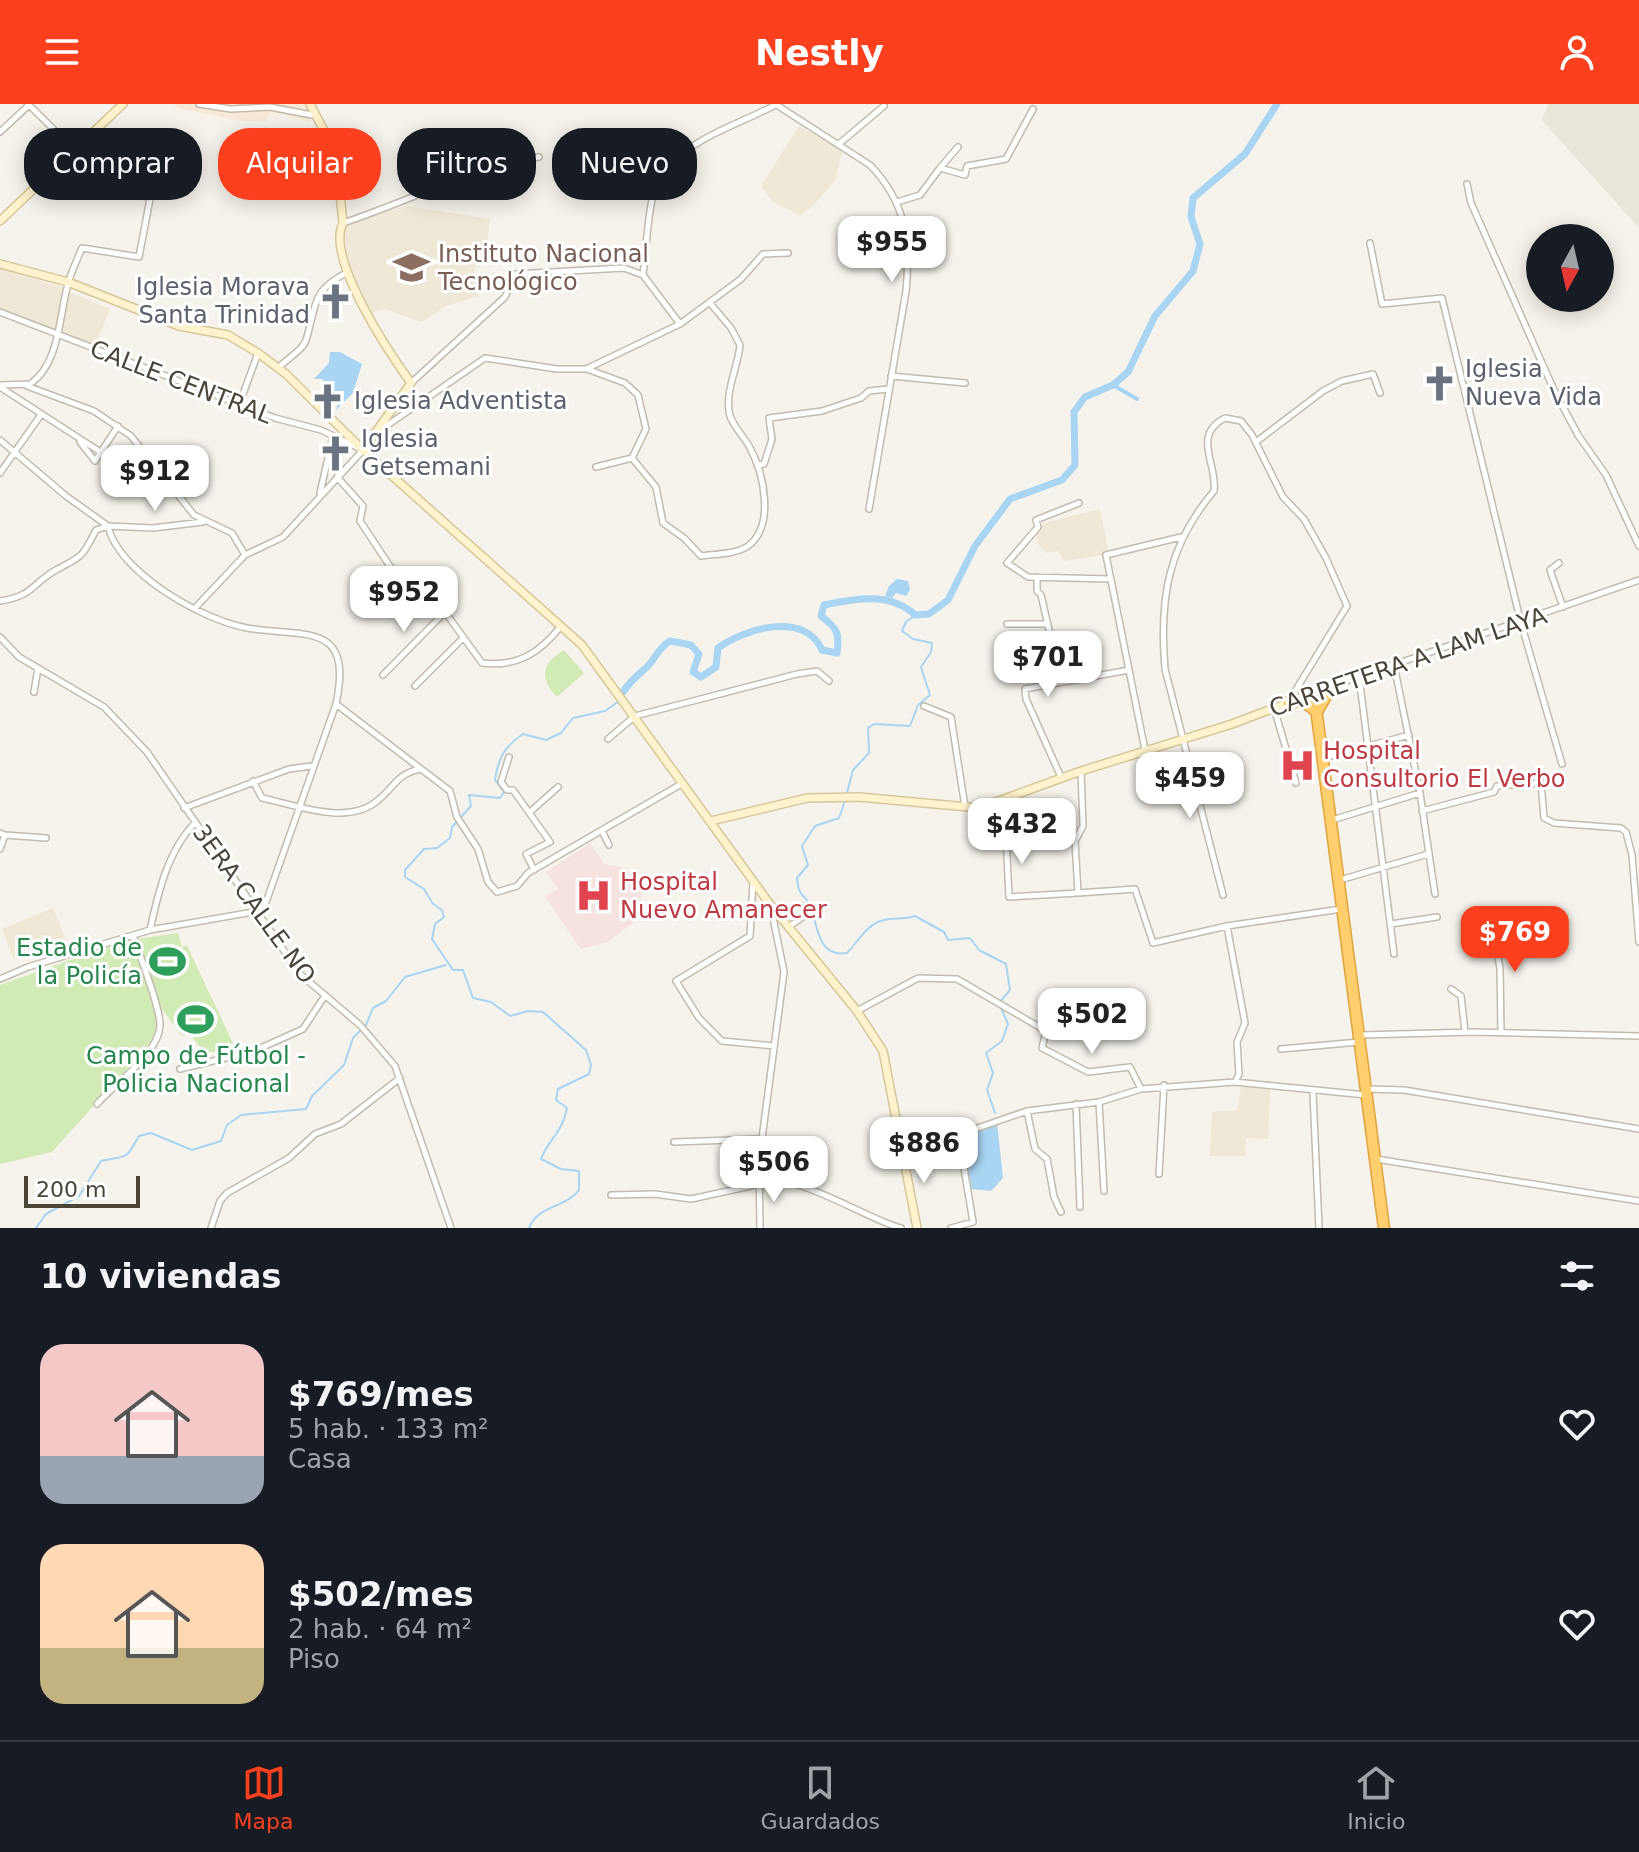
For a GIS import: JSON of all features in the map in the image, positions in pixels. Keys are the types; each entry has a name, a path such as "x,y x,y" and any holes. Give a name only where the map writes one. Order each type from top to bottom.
{"highway":[{"path":"1318,712 1322,698 1332,686"},
{"path":"1314,693 1384,1228"},
{"path":"1288,702 1303,701 1318,712"}],"main road":[{"path":"310,104 312,115 336,154 343,223 339,231 348,272 375,332 411,383 382,429 363,450"},
{"path":"95,128 119,105"},
{"path":"0,221 24,198"},
{"path":"0,264 68,282 179,326 228,335 258,353 279,367 363,450 582,645 619,692 753,882 857,1011 883,1051 917,1228"},
{"name":"CARRETERA A LAM LAYA","path":"711,821 807,798 859,797 965,808 1001,801 1061,777 1185,740 1314,693"}],"street":[{"path":"0,132 29,104 52,128"},
{"path":"199,104 231,109 270,107 312,115"},
{"path":"643,275 653,197 671,166 694,145 776,104 840,143 881,177 906,224 909,258 869,509"},
{"path":"840,143 884,106"},
{"path":"940,168 965,175 967,166 1006,159 1033,109"},
{"path":"897,202 920,195 958,147"},
{"path":"343,223 404,203 474,172 539,157"},
{"path":"1467,184 1471,203 1554,390 1578,435 1606,475 1639,546"},
{"path":"25,386 38,378 57,335 68,282 82,248 139,257 150,200"},
{"path":"1370,243 1382,304 1442,298 1521,623 1562,764"},
{"path":"586,369 680,324 741,279 763,254 788,253"},
{"path":"411,383 505,297 515,274 624,268 643,275 680,324"},
{"path":"279,367 306,343 313,304 322,290 328,282 348,272"},
{"path":"632,458 656,487 663,523 684,538 701,556 741,549 756,537 765,500 759,465 729,412 731,376 740,345 731,328 710,303"},
{"name":"CALLE CENTRAL","path":"0,312 239,405 333,436 363,450"},
{"path":"239,405 258,353"},
{"path":"382,429 485,358 557,369 586,369 625,383 638,395 646,429 632,458"},
{"path":"1256,442 1342,381 1373,374 1380,393"},
{"path":"891,376 965,383"},
{"path":"0,386 25,386 69,400 118,426 131,436 204,522"},
{"path":"0,386 40,416 102,453"},
{"path":"759,465 764,464 772,439 769,418 822,411 861,398 869,391 889,388"},
{"path":"0,473 40,416"},
{"path":"1223,895 1165,669 1162,643 1172,557 1181,537 1215,486 1205,444 1220,420 1232,418 1244,424 1283,497 1304,519 1347,606 1288,702"},
{"path":"76,437 95,461 118,426"},
{"path":"319,495 333,436"},
{"path":"0,440 66,496 108,526 113,546 149,580 195,608 246,628 310,633 334,651 342,671 336,704 297,805 265,905 259,911 150,930 42,962 0,979"},
{"path":"195,608 245,555 279,541 363,450"},
{"path":"596,467 632,458"},
{"path":"337,477 363,506 360,521 395,574 416,584 445,612 482,663 503,665 525,659 546,646 562,626"},
{"path":"1079,503 1036,520 1038,527 1007,563 1016,572 1037,577 1110,579"},
{"path":"0,601 26,595 55,571 69,566 87,548 96,530 108,526 153,528 204,522 232,533 245,555"},
{"path":"1145,750 1106,555 1181,537"},
{"path":"1559,563 1550,570 1563,607"},
{"path":"1037,577 1037,591 1041,595 1061,682"},
{"name":"CARRETERA A LAM LAYA","path":"1314,693 1639,580"},
{"path":"383,675 445,612"},
{"path":"1007,624 1048,624"},
{"name":"3ERA CALLE NO","path":"0,637 19,657 104,707 147,752 300,974 360,1025 395,1066 451,1228"},
{"path":"415,686 462,639"},
{"path":"1394,665 1420,793 1435,894"},
{"path":"34,692 38,668"},
{"path":"1061,777 1024,692 1129,670"},
{"path":"608,739 637,718 797,674 817,671 829,681"},
{"path":"1359,676 1394,954"},
{"path":"336,704 450,791 459,819 478,849 492,889 497,892 517,886 534,870 683,783"},
{"path":"924,706 951,717 965,808"},
{"path":"1274,708 1296,783"},
{"path":"1323,759 1409,735"},
{"path":"509,757 501,782 507,790 513,790 550,842 526,854 534,870"},
{"path":"183,808 211,801 253,781 311,766"},
{"path":"253,781 262,798 342,814 360,811 377,802 406,772 422,769"},
{"path":"1078,893 1075,841 1083,826 1081,771"},
{"path":"1422,811 1494,792 1497,786 1541,783 1544,818 1554,823 1621,828 1626,832 1632,855 1639,942"},
{"path":"530,812 558,787"},
{"path":"1331,820 1420,793"},
{"path":"1001,801 1005,815 1009,897 1135,889 1140,894 1149,937 1156,944 1227,926 1342,909"},
{"path":"150,930 165,874 179,843 195,823"},
{"path":"602,831 609,845"},
{"path":"0,849 2,834 46,838"},
{"path":"1339,880 1428,854"},
{"path":"753,882 750,936 676,981 699,1018 722,1041 774,1046"},
{"path":"760,1228 761,1139 784,972 783,952 769,903"},
{"path":"790,926 807,914 802,906"},
{"path":"1391,924 1437,917"},
{"path":"1491,920 1500,968 1501,1033"},
{"path":"1227,926 1245,1023 1237,1042 1239,1074 1235,1082"},
{"path":"97,1104 144,1057 155,1042 161,1025 133,935"},
{"path":"857,1011 918,978 957,979 1046,1031 1042,1048 1060,1054 1088,1072 1130,1067 1141,1089"},
{"path":"1451,989 1461,996 1465,1032"},
{"path":"180,1069 254,1051 303,1029 324,997"},
{"path":"1281,1049 1359,1038 1465,1032 1639,1036"},
{"path":"211,1228 220,1201 227,1193 289,1158 315,1134 341,1124 400,1078"},
{"path":"951,1228 973,1222 959,1138 986,1123 1027,1111 1099,1102 1164,1085 1235,1082 1313,1093 1404,1090 1639,1129"},
{"path":"1159,1174 1164,1085"},
{"path":"1313,1093 1319,1228"},
{"path":"1099,1102 1104,1191"},
{"path":"1076,1104 1080,1207"},
{"path":"1027,1111 1035,1149 1047,1159 1054,1197 1061,1212"},
{"path":"674,1142 761,1139"},
{"path":"1375,1159 1639,1201"},
{"path":"611,1195 655,1194 691,1199 751,1186 759,1180 778,1181 828,1196 901,1228"}],"shaded area":[{"path":"173,104 308,104 311,122 270,112 267,121 241,121 178,108"},
{"path":"1548,104 1639,104 1639,228 1542,120"},
{"path":"799,126 843,150 835,181 811,208 800,215 772,201 761,186"},
{"name":"Instituto Nacional Tecnológico","path":"406,206 490,219 486,252 477,253 474,274 482,277 478,296 446,306 422,322 385,309 367,314 347,263 341,233 348,223"},
{"path":"0,269 64,288 56,330 0,309"},
{"path":"67,291 110,309 94,348 59,334"},
{"path":"1100,509 1109,554 1064,561 1059,551 1046,553 1038,544 1035,525"},
{"name":"Hospital Nuevo Amanecer","path":"590,843 604,864 626,868 642,894 634,922 608,942 581,949 545,897 558,889 546,872"},
{"path":"53,908 65,937 13,958 2,929"},
{"path":"1241,1087 1270,1089 1268,1139 1246,1138 1245,1156 1210,1156 1212,1112 1237,1110"}],"green space":[{"path":"564,650 584,673 557,697 547,684 545,672 556,655"},
{"path":"178,933 182,947 187,946 233,1043 215,1052 204,1052 192,1037 181,1035 154,998 137,939"},
{"path":"132,938 159,1025 153,1040 52,1152 0,1164 0,985"}],"water":[{"path":"330,352 340,352 362,364 353,393 336,410 338,403 322,379 314,379 329,363"},
{"path":"897,579 908,581 910,590 906,596 896,593 892,598 885,596 889,586"},
{"path":"997,1122 1003,1178 991,1191 972,1189 962,1139 966,1134"}],"waterway":[{"path":"623,692 670,641 691,645 699,654 693,672 701,677 716,667 718,648 743,634 774,627 802,630 814,638 822,650 837,653 836,632 821,616 824,605 859,599 883,600 905,607 915,615 929,614 948,600 975,546 1010,499 1062,480 1075,465 1074,412 1085,397 1113,385 1128,372 1155,316 1193,271 1200,244 1191,217 1193,198 1245,154 1277,104"},
{"path":"1113,385 1137,399"},
{"path":"847,793 853,770 869,753 868,728 874,724 910,726 918,705 930,695 921,667 931,652 932,643 913,639 902,631 906,622 915,615"},
{"path":"529,1228 539,1215 579,1190 579,1171 561,1169 541,1159 562,1124 567,1108 556,1100 558,1089 589,1074 591,1065 586,1050 543,1012 528,1011 510,1016 491,1002 473,998 463,970 453,970 432,939 435,924 444,917 442,910 433,904 424,889 405,877 405,870 424,849 437,848 450,838 452,827 471,806 469,795 500,798 504,792 495,780 498,765 507,748 523,734 546,740 561,733 573,718 605,711 619,701"},
{"path":"845,801 839,818 815,826 802,846 808,865 797,878 798,884 810,905 820,938 830,950 847,953 867,929 878,922 915,916 944,932 948,940 970,938 979,950 1006,964 1010,990 999,1003 1008,1024 1002,1041 986,1053 993,1073 987,1090 995,1113"},
{"path":"36,1228 46,1214 79,1196 101,1161 125,1156 139,1136 151,1133 192,1150 221,1141 227,1125 241,1115 306,1109 312,1096 344,1065 353,1038 366,1025 373,1008 386,1001 405,977 446,965"}],"place":[{"name":"Instituto Nacional Tecnológico","path":"412,268"},
{"name":"Iglesia Morava Santa Trinidad","path":"336,301"},
{"name":"Iglesia Nueva Vida","path":"1439,383"},
{"name":"Iglesia Adventista","path":"328,401"},
{"name":"Iglesia Getsemani","path":"335,453"},
{"name":"Hospital Consultorio El Verbo","path":"1297,765"},
{"name":"Hospital Nuevo Amanecer","path":"594,896"},
{"name":"Estadio de la Policía","path":"168,962"},
{"name":"Campo de Fútbol - Policia Nacional","path":"196,1019"}]}
